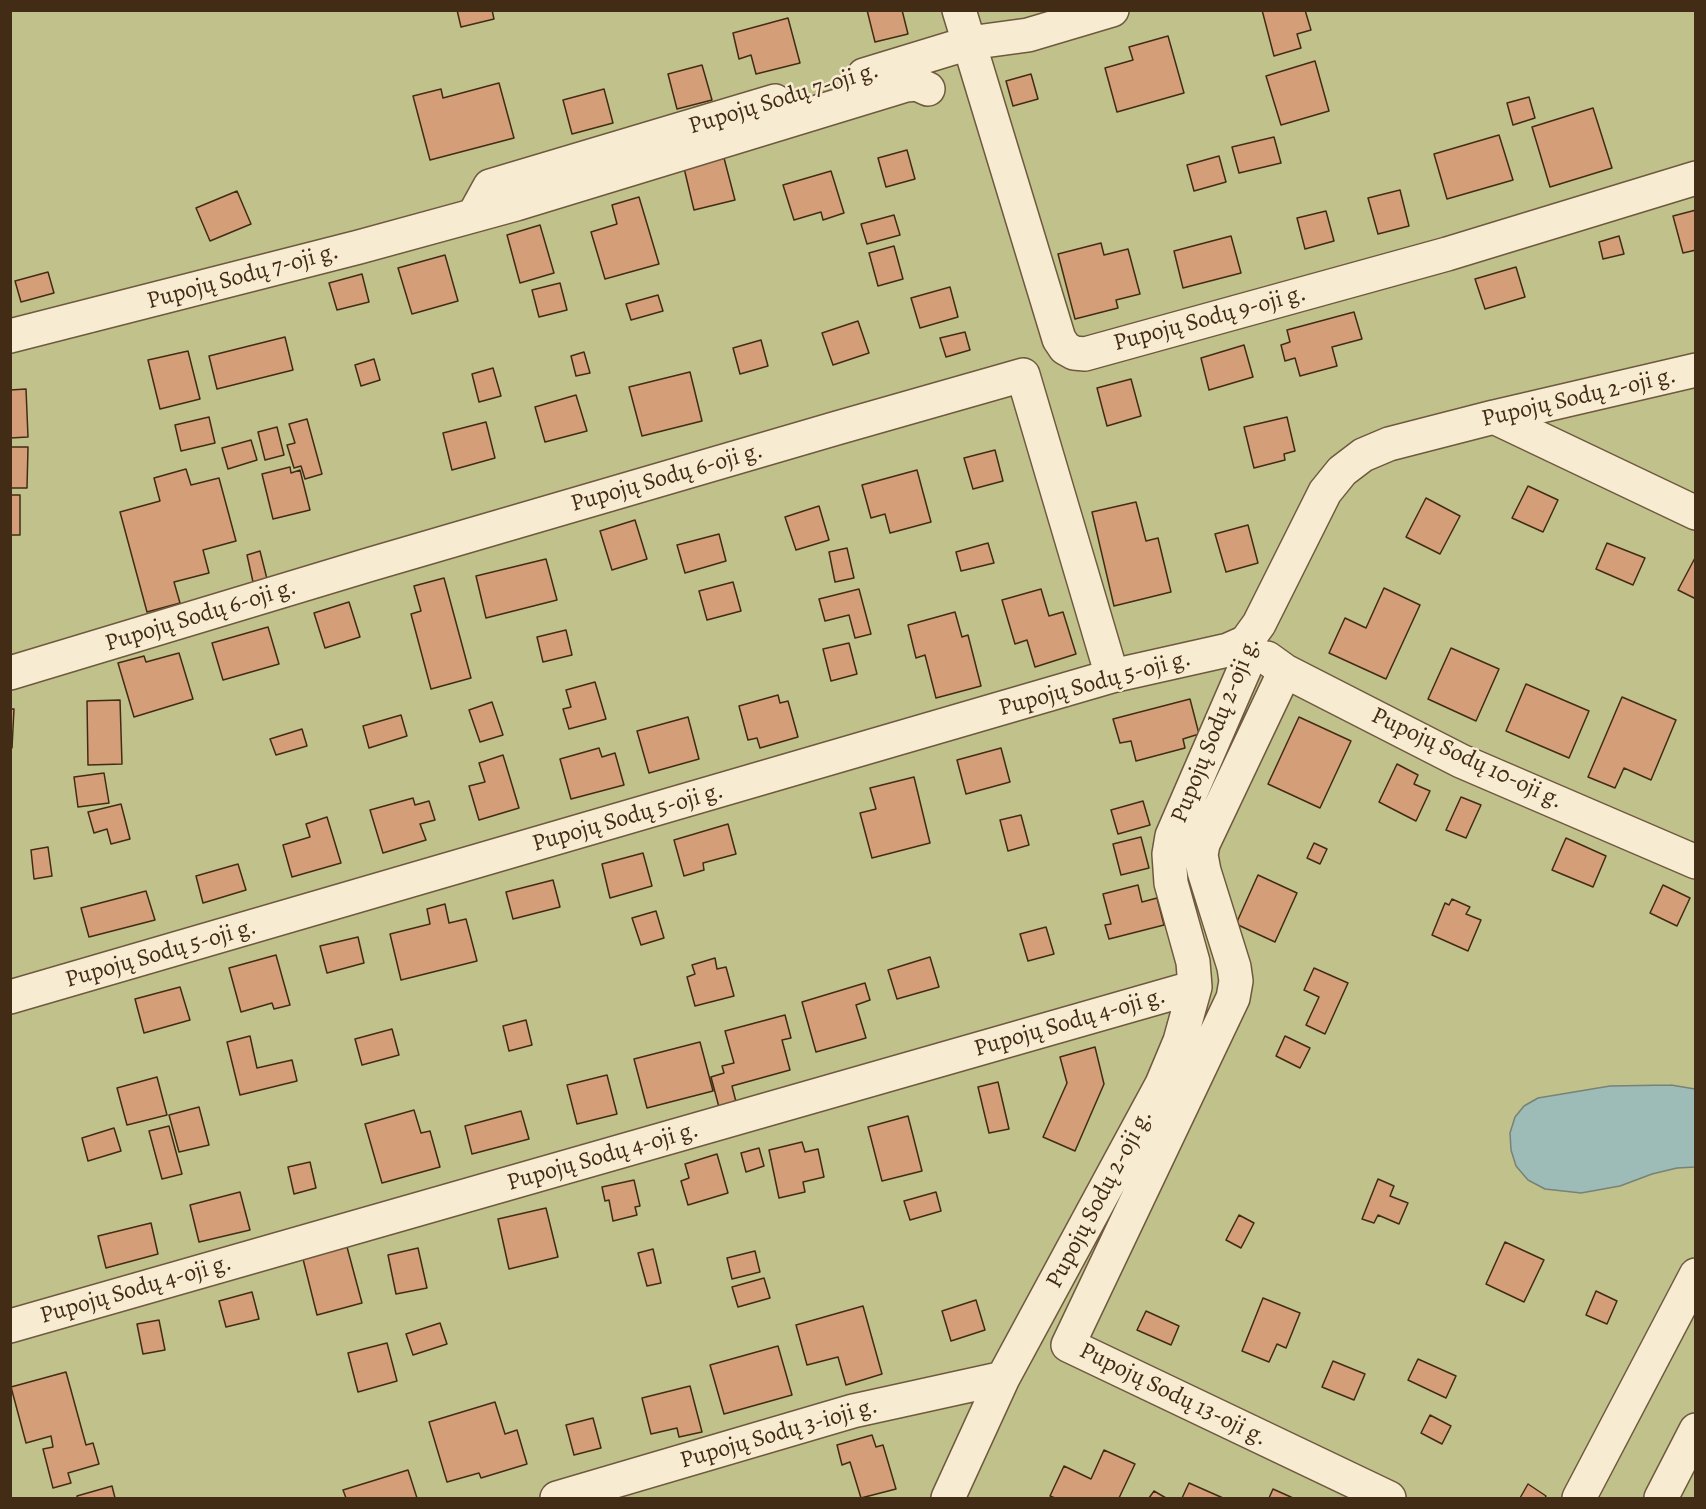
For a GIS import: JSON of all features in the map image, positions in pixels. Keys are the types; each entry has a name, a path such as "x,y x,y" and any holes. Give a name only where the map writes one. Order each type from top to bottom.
{"street":[{"name":"Pupojų Sodų 9-oji g.","path":"959,10 1059,339 1065,348 1074,353 1084,354 1447,254 1695,178"},
{"name":"Pupojų Sodų 7-oji g.","path":"474,215 490,186 969,44 1028,35 1112,10"},
{"name":"Pupojų Sodų 7-oji g.","path":"10,336 359,247 474,215 906,85 917,84 928,89"},
{"name":"Pupojų Sodų 2-oji g.","path":"948,1498 1003,1378 1162,1084 1180,1041 1195,987 1193,962 1171,882 1169,855 1172,836 1247,663 1246,642 1259,624 1325,492 1342,471 1364,455 1389,444 1695,370"},
{"name":"Pupojų Sodų 6-oji g.","path":"10,673 380,562 1023,375 1112,676"},
{"path":"1494,417 1695,513"},
{"name":"Pupojų Sodų 10-oji g.","path":"1246,642 1285,671 1461,761 1695,862"},
{"name":"Pupojų Sodų 5-oji g.","path":"10,997 1112,676 1228,650 1246,642"},
{"name":"Pupojų Sodų 13-oji g.","path":"1285,671 1203,844 1201,855 1234,968 1236,981 1233,998 1068,1345 1389,1498"},
{"name":"Pupojų Sodų 4-oji g.","path":"10,1326 1195,987"},
{"path":"1579,1498 1695,1275"},
{"name":"Pupojų Sodų 3-ioji g.","path":"556,1498 853,1411 1003,1378"},
{"path":"1661,1498 1695,1430"}],"green space":[{"path":"10,11 1695,11 1695,1498 11,1498"}],"water":[{"path":"1671,1085 1695,1089 1695,1167 1677,1168 1652,1174 1620,1186 1581,1193 1545,1189 1528,1180 1516,1166 1511,1150 1510,1133 1515,1117 1524,1106 1538,1098 1610,1086"}],"building":[{"path":"457,10 492,10 494,19 461,27"},
{"path":"867,10 902,10 908,34 875,42"},
{"path":"1262,10 1305,10 1311,30 1297,34 1301,48 1274,56"},
{"path":"788,18 800,63 756,74 751,55 739,59 733,33"},
{"path":"1168,36 1184,93 1117,112 1105,68 1133,60 1129,47"},
{"path":"1315,61 1329,111 1281,125 1266,76"},
{"path":"702,65 712,100 677,109 668,74"},
{"path":"1031,74 1038,99 1013,106 1006,81"},
{"path":"499,83 514,138 430,160 413,96 441,89 443,98"},
{"path":"604,89 613,123 572,134 563,100"},
{"path":"1529,97 1535,118 1513,125 1507,103"},
{"path":"1593,108 1612,168 1550,187 1532,127"},
{"path":"1499,135 1513,180 1447,199 1434,154"},
{"path":"1274,137 1281,163 1239,173 1232,147"},
{"path":"907,150 915,179 886,187 878,158"},
{"path":"1219,156 1226,182 1194,191 1187,165"},
{"path":"724,158 735,200 694,210 684,168"},
{"path":"831,171 844,213 823,220 821,212 794,220 783,185"},
{"path":"1400,190 1409,226 1378,234 1368,198"},
{"path":"237,191 251,224 210,241 196,208"},
{"path":"639,197 659,264 605,279 591,232 617,224 612,205"},
{"path":"1696,210 1696,250 1683,253 1673,216"},
{"path":"1326,211 1334,241 1305,249 1297,218"},
{"path":"894,215 900,235 867,244 861,224"},
{"path":"540,225 554,273 520,283 507,235"},
{"path":"1231,236 1241,273 1183,288 1174,251"},
{"path":"1619,236 1624,254 1603,259 1599,242"},
{"path":"1101,243 1104,255 1128,249 1140,294 1116,300 1118,308 1075,319 1058,254"},
{"path":"894,246 903,279 878,286 869,253"},
{"path":"445,255 458,301 412,314 398,268"},
{"path":"1516,267 1525,297 1485,309 1475,279"},
{"path":"48,272 54,293 21,302 15,281"},
{"path":"362,274 369,302 337,310 329,283"},
{"path":"560,283 567,310 539,317 532,290"},
{"path":"950,287 958,317 920,328 911,298"},
{"path":"658,295 663,311 631,320 626,304"},
{"path":"1354,312 1362,339 1332,347 1337,366 1300,376 1295,358 1285,361 1281,345 1290,342 1287,330"},
{"path":"858,321 869,353 833,365 822,333"},
{"path":"965,332 970,350 946,357 940,338"},
{"path":"285,337 293,370 217,389 209,356"},
{"path":"761,340 768,366 740,374 733,348"},
{"path":"1244,345 1253,377 1209,390 1201,358"},
{"path":"188,351 200,399 160,409 148,360"},
{"path":"584,352 590,373 576,376 571,356"},
{"path":"374,359 380,380 361,386 355,365"},
{"path":"493,368 501,396 479,402 472,374"},
{"path":"690,372 702,421 642,436 629,387"},
{"path":"1131,379 1141,416 1107,426 1097,388"},
{"path":"26,389 28,437 10,438 10,390"},
{"path":"576,395 587,431 545,442 535,407"},
{"path":"209,417 215,443 181,451 175,425"},
{"path":"1287,417 1295,451 1284,454 1285,460 1254,468 1244,427"},
{"path":"307,419 322,474 305,479 301,466 294,468 287,445 295,443 289,424"},
{"path":"486,422 495,458 452,470 443,433"},
{"path":"277,427 284,455 265,460 258,432"},
{"path":"251,440 257,460 228,469 222,448"},
{"path":"10,447 28,447 27,488 10,488"},
{"path":"995,450 1003,481 973,489 964,458"},
{"path":"290,467 291,473 300,470 310,510 273,519 262,474"},
{"path":"186,469 191,485 219,478 236,541 203,550 209,573 174,582 180,603 147,612 120,512 160,501 154,478"},
{"path":"917,470 931,522 890,533 885,514 871,518 862,485"},
{"path":"1528,486 1558,500 1543,532 1512,518"},
{"path":"10,495 20,495 20,535 10,535"},
{"path":"1426,498 1460,516 1440,554 1406,537"},
{"path":"1136,502 1146,541 1158,538 1171,592 1114,606 1092,512"},
{"path":"819,506 829,540 796,550 785,517"},
{"path":"635,520 647,559 612,570 600,531"},
{"path":"1248,525 1258,563 1226,572 1215,534"},
{"path":"719,534 726,561 685,573 677,545"},
{"path":"988,543 994,563 961,571 956,552"},
{"path":"1607,543 1645,558 1633,585 1596,569"},
{"path":"847,548 854,578 835,582 829,552"},
{"path":"260,551 267,579 253,582 247,555"},
{"path":"1696,556 1696,599 1678,590"},
{"path":"546,559 557,600 486,618 476,576"},
{"path":"444,578 471,678 431,689 411,614 421,611 414,586"},
{"path":"733,582 741,611 707,620 699,591"},
{"path":"1384,588 1420,605 1386,679 1329,653 1345,618 1366,628"},
{"path":"859,589 871,634 855,638 849,615 825,621 819,599"},
{"path":"1041,589 1049,616 1063,612 1076,654 1035,667 1027,640 1015,644 1002,600"},
{"path":"349,602 360,637 325,648 314,613"},
{"path":"955,612 962,637 968,635 981,686 936,698 925,655 916,658 908,625"},
{"path":"268,627 279,664 223,680 212,643"},
{"path":"566,630 572,655 543,662 537,637"},
{"path":"849,643 857,674 831,681 823,649"},
{"path":"1451,648 1499,669 1476,721 1428,699"},
{"path":"179,653 193,699 134,717 118,663 144,656 146,662"},
{"path":"595,682 606,719 569,729 563,709 571,707 566,690"},
{"path":"1526,684 1589,711 1569,758 1506,731"},
{"path":"778,695 780,703 788,701 798,737 760,748 757,738 748,740 739,706"},
{"path":"1622,697 1676,720 1651,780 1624,768 1615,788 1588,777"},
{"path":"1190,699 1199,734 1183,739 1185,748 1136,761 1131,741 1120,743 1113,719"},
{"path":"120,700 122,764 88,765 87,701"},
{"path":"492,702 503,735 480,742 469,710"},
{"path":"10,709 14,709 12,748 10,748"},
{"path":"401,715 407,736 369,748 363,726"},
{"path":"688,717 699,759 649,773 637,731"},
{"path":"1299,717 1351,741 1320,808 1268,784"},
{"path":"302,729 307,746 276,755 270,739"},
{"path":"599,748 602,757 615,753 624,785 571,799 560,759"},
{"path":"1001,748 1010,782 966,794 957,760"},
{"path":"503,755 519,808 479,820 469,786 485,782 479,763"},
{"path":"1397,764 1418,775 1414,784 1430,791 1416,821 1379,802"},
{"path":"104,773 109,803 78,807 74,777"},
{"path":"914,777 930,843 872,858 860,813 876,809 870,788"},
{"path":"1461,797 1481,805 1466,838 1446,830"},
{"path":"413,798 415,805 429,801 435,820 420,824 426,840 383,853 370,810"},
{"path":"1143,801 1150,825 1118,834 1111,810"},
{"path":"121,804 130,839 111,844 107,829 94,833 88,812"},
{"path":"1021,815 1029,845 1008,851 1000,820"},
{"path":"327,817 341,863 292,877 283,845 310,837 306,824"},
{"path":"728,824 736,854 703,863 704,870 684,876 674,840"},
{"path":"1141,837 1149,868 1121,875 1113,844"},
{"path":"1566,838 1606,856 1593,887 1552,870"},
{"path":"1314,843 1327,849 1320,864 1307,858"},
{"path":"48,847 52,876 34,879 31,850"},
{"path":"643,853 652,886 610,898 602,864"},
{"path":"238,864 246,890 203,903 196,876"},
{"path":"1258,875 1297,893 1275,942 1236,924"},
{"path":"553,880 560,907 513,919 506,892"},
{"path":"1138,885 1142,902 1157,898 1164,925 1109,939 1105,925 1111,924 1103,894"},
{"path":"1663,885 1690,898 1677,926 1650,913"},
{"path":"146,891 155,920 89,937 81,908"},
{"path":"1452,899 1470,907 1466,914 1481,920 1468,951 1432,935 1445,903 1449,905"},
{"path":"445,904 449,923 466,919 477,961 401,980 390,934 430,924 427,909"},
{"path":"656,911 664,938 641,945 632,918"},
{"path":"1046,927 1054,954 1028,961 1020,934"},
{"path":"358,937 364,963 327,973 320,946"},
{"path":"276,955 290,1005 274,1009 272,1003 241,1012 229,968"},
{"path":"930,957 939,987 897,999 888,970"},
{"path":"715,958 717,969 726,967 734,996 695,1006 687,977 695,974 692,965"},
{"path":"1314,968 1348,983 1325,1034 1306,1025 1319,997 1304,990"},
{"path":"865,983 870,1000 856,1005 866,1038 816,1052 802,1002"},
{"path":"180,987 190,1020 144,1033 135,999"},
{"path":"785,1015 791,1038 782,1040 790,1070 732,1086 737,1106 720,1111 711,1077 724,1073 722,1066 734,1063 725,1031"},
{"path":"526,1020 532,1045 509,1051 503,1026"},
{"path":"392,1029 399,1055 362,1065 355,1039"},
{"path":"250,1036 257,1068 292,1060 297,1081 240,1095 227,1042"},
{"path":"1285,1036 1310,1048 1300,1068 1276,1056"},
{"path":"700,1042 713,1091 647,1108 634,1059"},
{"path":"1095,1047 1104,1084 1075,1151 1043,1137 1067,1083 1060,1057"},
{"path":"607,1075 617,1114 577,1124 567,1085"},
{"path":"157,1077 167,1115 127,1125 117,1088"},
{"path":"998,1082 1009,1129 989,1133 978,1087"},
{"path":"199,1107 209,1145 179,1152 169,1115"},
{"path":"414,1110 421,1133 430,1131 440,1167 382,1183 365,1124"},
{"path":"521,1111 529,1139 472,1154 465,1126"},
{"path":"908,1116 922,1171 882,1181 868,1127"},
{"path":"169,1126 182,1174 162,1179 149,1131"},
{"path":"114,1128 121,1151 88,1161 82,1138"},
{"path":"802,1142 805,1152 818,1149 824,1177 803,1182 805,1192 779,1198 769,1150"},
{"path":"759,1148 764,1166 746,1172 741,1153"},
{"path":"717,1154 728,1193 688,1205 681,1181 689,1178 685,1164"},
{"path":"310,1162 316,1188 294,1194 288,1167"},
{"path":"1378,1179 1394,1186 1390,1196 1408,1203 1399,1224 1378,1215 1374,1223 1362,1219"},
{"path":"634,1180 640,1206 635,1207 637,1215 613,1221 609,1200 605,1201 602,1187"},
{"path":"240,1192 250,1230 199,1242 190,1205"},
{"path":"936,1192 941,1211 910,1220 904,1201"},
{"path":"546,1208 558,1257 509,1269 498,1219"},
{"path":"1239,1215 1254,1223 1241,1248 1226,1240"},
{"path":"151,1223 158,1254 106,1268 98,1236"},
{"path":"1505,1242 1544,1260 1524,1302 1486,1284"},
{"path":"347,1247 362,1303 317,1315 303,1259"},
{"path":"418,1248 427,1288 396,1294 388,1255"},
{"path":"653,1249 661,1283 647,1286 638,1253"},
{"path":"755,1251 760,1272 732,1279 727,1258"},
{"path":"764,1278 770,1298 738,1307 732,1287"},
{"path":"1596,1291 1617,1301 1607,1324 1586,1315"},
{"path":"252,1292 259,1319 226,1327 219,1301"},
{"path":"1263,1298 1300,1313 1286,1348 1277,1344 1269,1362 1242,1351"},
{"path":"976,1300 985,1330 951,1341 942,1311"},
{"path":"863,1306 882,1374 846,1385 838,1357 807,1365 796,1325"},
{"path":"1146,1311 1179,1326 1171,1345 1137,1330"},
{"path":"159,1320 165,1350 143,1354 137,1324"},
{"path":"440,1323 447,1344 413,1355 406,1334"},
{"path":"387,1343 397,1381 358,1392 348,1353"},
{"path":"778,1346 792,1395 724,1414 710,1365"},
{"path":"1418,1359 1456,1376 1446,1398 1408,1380"},
{"path":"1333,1361 1365,1374 1354,1400 1322,1387"},
{"path":"66,1372 86,1445 93,1443 99,1464 68,1473 71,1483 53,1488 43,1449 53,1447 51,1436 26,1443 11,1387"},
{"path":"690,1386 702,1432 679,1437 677,1428 651,1434 642,1398"},
{"path":"495,1402 505,1434 517,1430 527,1464 481,1478 479,1473 447,1482 429,1422"},
{"path":"1430,1415 1451,1426 1442,1444 1421,1433"},
{"path":"593,1418 601,1448 574,1455 566,1425"},
{"path":"872,1435 876,1447 883,1445 896,1489 861,1498 850,1462 842,1465 837,1445"},
{"path":"1104,1450 1135,1464 1119,1498 1055,1498 1050,1496 1064,1466 1091,1479"},
{"path":"408,1470 417,1498 346,1498 343,1490"},
{"path":"1189,1483 1223,1498 1182,1498"},
{"path":"1528,1484 1546,1496 1545,1498 1520,1498"},
{"path":"112,1486 115,1498 77,1498 77,1496"},
{"path":"1273,1489 1293,1498 1269,1498"},
{"path":"1154,1491 1166,1498 1149,1498"}]}
